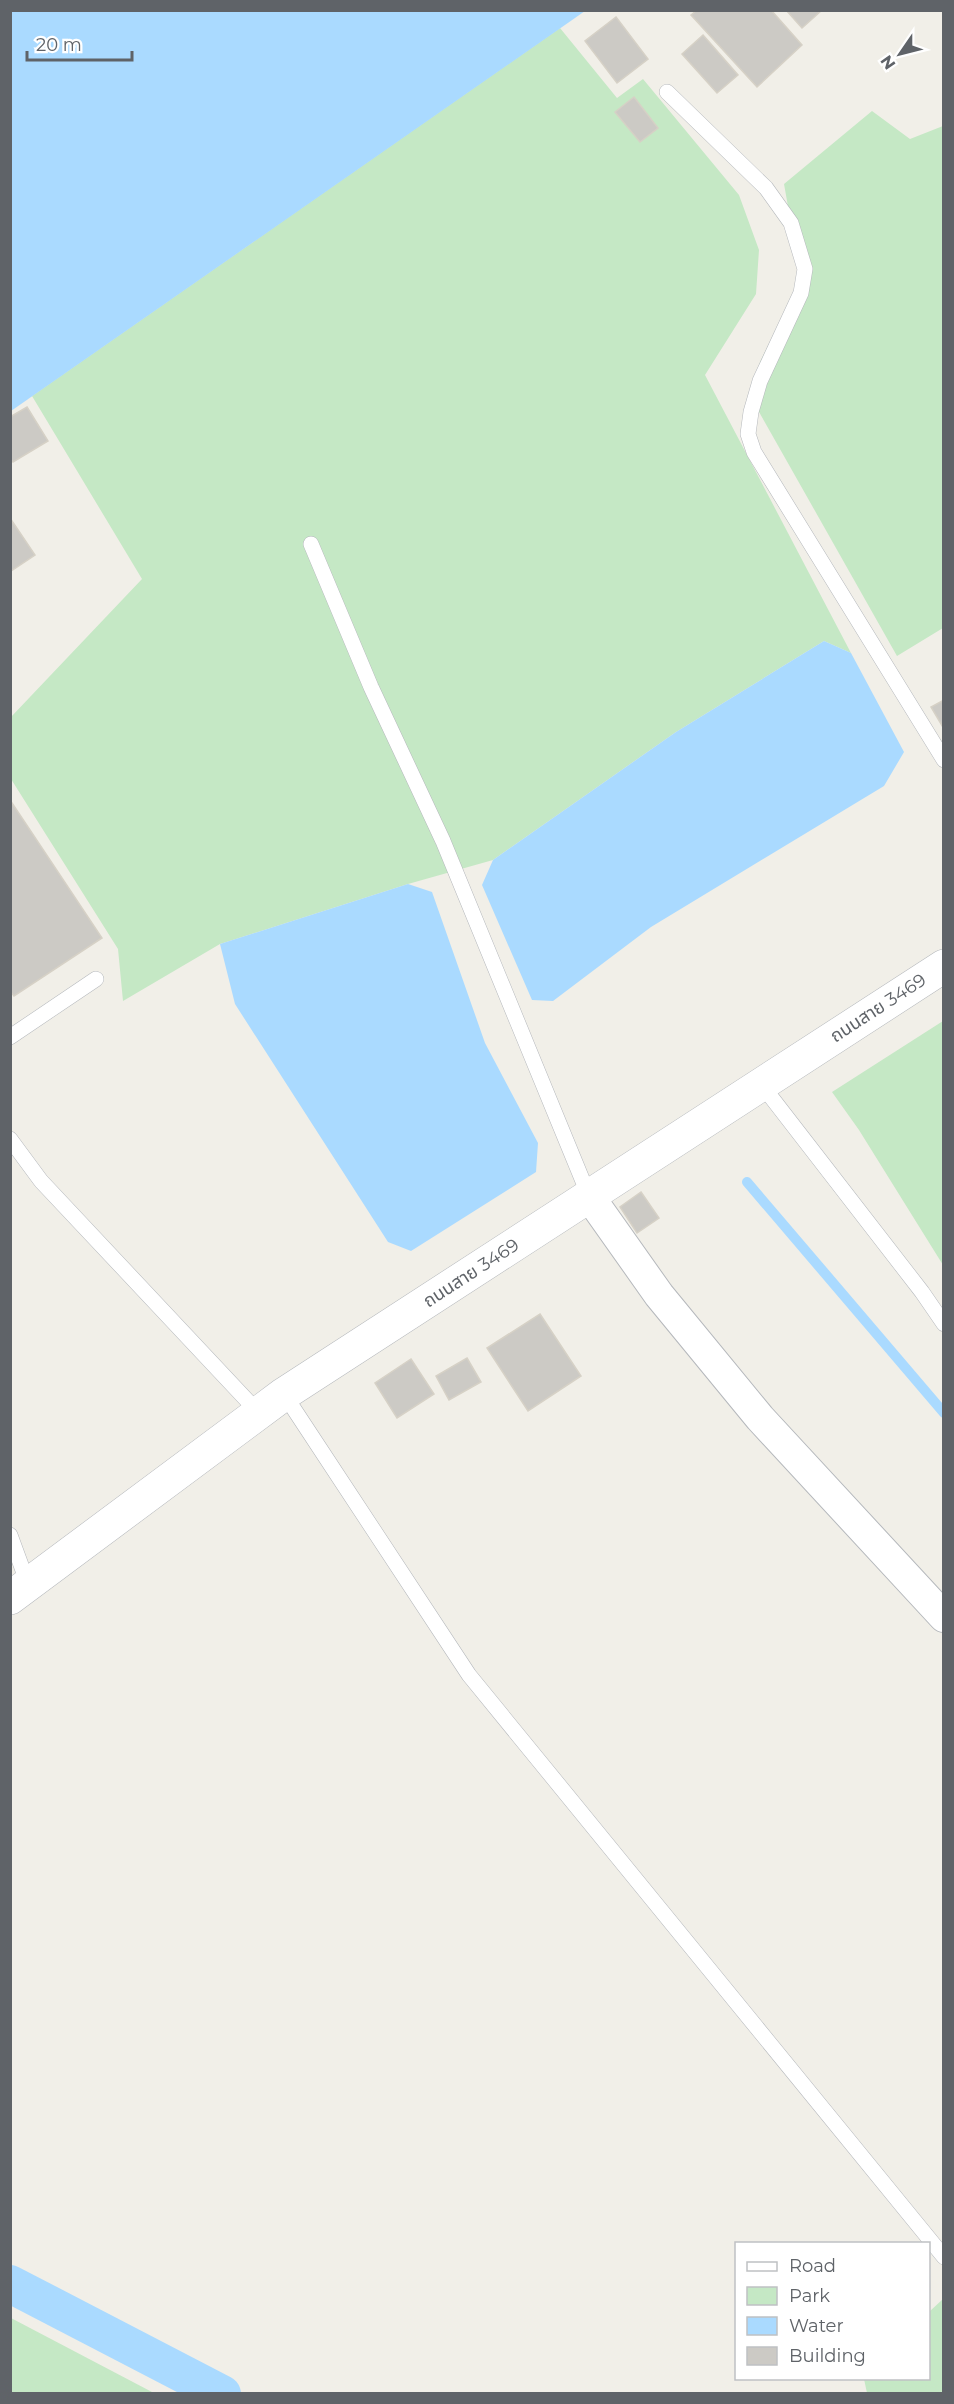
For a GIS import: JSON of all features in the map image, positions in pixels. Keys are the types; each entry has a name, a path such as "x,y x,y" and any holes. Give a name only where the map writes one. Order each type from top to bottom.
{"street":[{"name":"ถนนสาย 3469","path":"19,1591 271,1403 944,966"},
{"path":"589,1196 659,1295 760,1418 944,1617"}],"lane":[{"path":"667,92 766,188 791,223 805,269 801,294 760,381 751,412 748,434 754,452 944,760"},
{"path":"311,544 371,687 443,841 589,1196"},
{"path":"10,1037 96,979"},
{"path":"761,1084 922,1292 944,1324"},
{"path":"10,1139 40,1181 271,1403 469,1675 944,2257"},
{"path":"10,1535 19,1591"}],"green space":[{"path":"560,28 617,98 643,79 739,195 759,250 756,294 705,375 851,653 824,641 676,732 493,860 408,884 220,944 123,1001 118,949 11,779 11,717 142,579 32,396"},
{"path":"872,111 910,139 943,126 943,628 897,656 754,403 760,362 801,279 784,184"},
{"path":"943,1021 943,1265 859,1130 832,1092"},
{"path":"943,2299 943,2393 867,2393 864,2380 930,2380 930,2311"},
{"path":"11,2318 152,2392 11,2393"}],"water":[{"path":"11,10 585,10 585,11 11,411"},
{"path":"824,641 851,653 904,752 884,786 651,927 553,1001 532,1000 482,885 493,860 676,732"},
{"path":"408,884 432,892 485,1043 538,1143 536,1172 411,1251 388,1242 235,1004 220,944"}],"building":[{"path":"697,10 771,10 802,45 757,87 691,15"},
{"path":"786,10 822,10 802,28"},
{"path":"616,17 648,59 617,83 585,41"},
{"path":"703,35 738,75 717,93 682,54"},
{"path":"634,97 658,128 640,142 615,112"},
{"path":"27,407 48,441 13,462 10,458 10,417"},
{"path":"10,518 35,555 11,571 10,570"},
{"path":"944,700 944,729 931,707"},
{"path":"10,800 102,938 14,996 10,991"},
{"path":"641,1192 659,1218 637,1233 620,1207"},
{"path":"540,1314 581,1376 528,1411 487,1348"},
{"path":"467,1358 481,1382 449,1400 436,1376"},
{"path":"411,1359 434,1394 397,1418 375,1383"}],"waterway":[{"path":"747,1182 944,1413"},
{"path":"10,2284 222,2394"}]}
